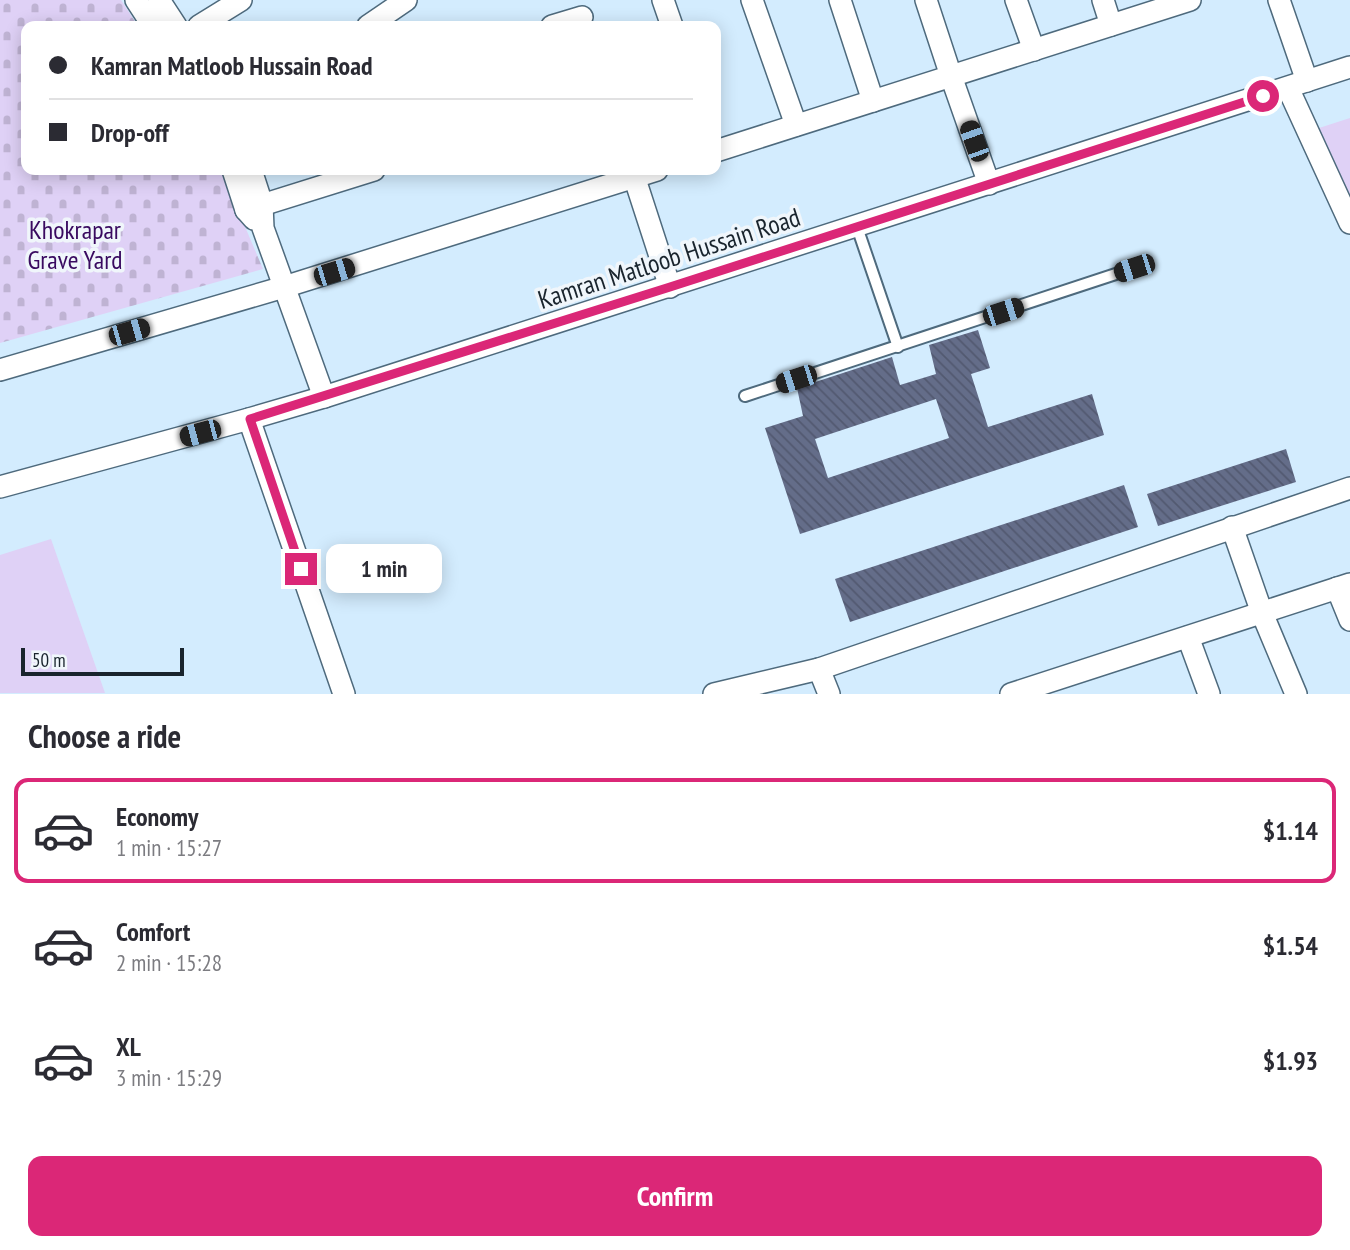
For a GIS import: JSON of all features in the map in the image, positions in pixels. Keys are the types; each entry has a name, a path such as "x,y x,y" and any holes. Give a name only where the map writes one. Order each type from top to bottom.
{"street":[{"path":"136,0 150,21"},
{"path":"159,0 173,21"},
{"path":"207,21 241,0"},
{"path":"375,21 406,0"},
{"path":"663,0 669,21"},
{"path":"752,0 796,125"},
{"path":"840,0 873,101"},
{"path":"926,0 989,184"},
{"path":"1016,0 1034,50"},
{"path":"1103,0 1111,25"},
{"path":"721,149 1190,0"},
{"path":"1279,0 1298,85 1350,223"},
{"path":"564,21 582,14"},
{"name":"Kamran Matloob Hussain Road","path":"0,487 324,397 1350,67"},
{"path":"236,175 263,228 324,397"},
{"path":"251,175 254,207"},
{"path":"254,207 358,175"},
{"path":"0,370 284,287 627,175"},
{"path":"634,175 670,287"},
{"path":"250,419 344,694"},
{"path":"714,694 819,669 1350,488"},
{"path":"1232,527 1262,613 1296,694"},
{"path":"1011,694 1343,586 1350,620"},
{"path":"1188,637 1209,694"},
{"path":"819,669 829,694"}],"lane":[{"path":"858,227 898,347"},
{"path":"745,396 1134,268"}],"green space":[{"name":"Khokrapar Grave Yard","path":"0,0 121,0 135,21 21,21 21,175 223,175 263,269 0,343"},
{"path":"1350,118 1350,195 1319,128"},
{"path":"51,539 105,693 0,693 0,555"}],"building":[{"path":"978,330 990,368 971,374 988,427 1092,394 1104,435 800,534 765,428 803,416 797,388 892,357 900,385 936,374 929,345","holes":["936,399 949,438 828,478 815,439"]},
{"path":"1286,449 1296,482 1158,526 1147,494"},
{"path":"1124,485 1138,527 850,622 835,579"}],"route":[{"path":"301,569 250,419 1263,96"}]}
